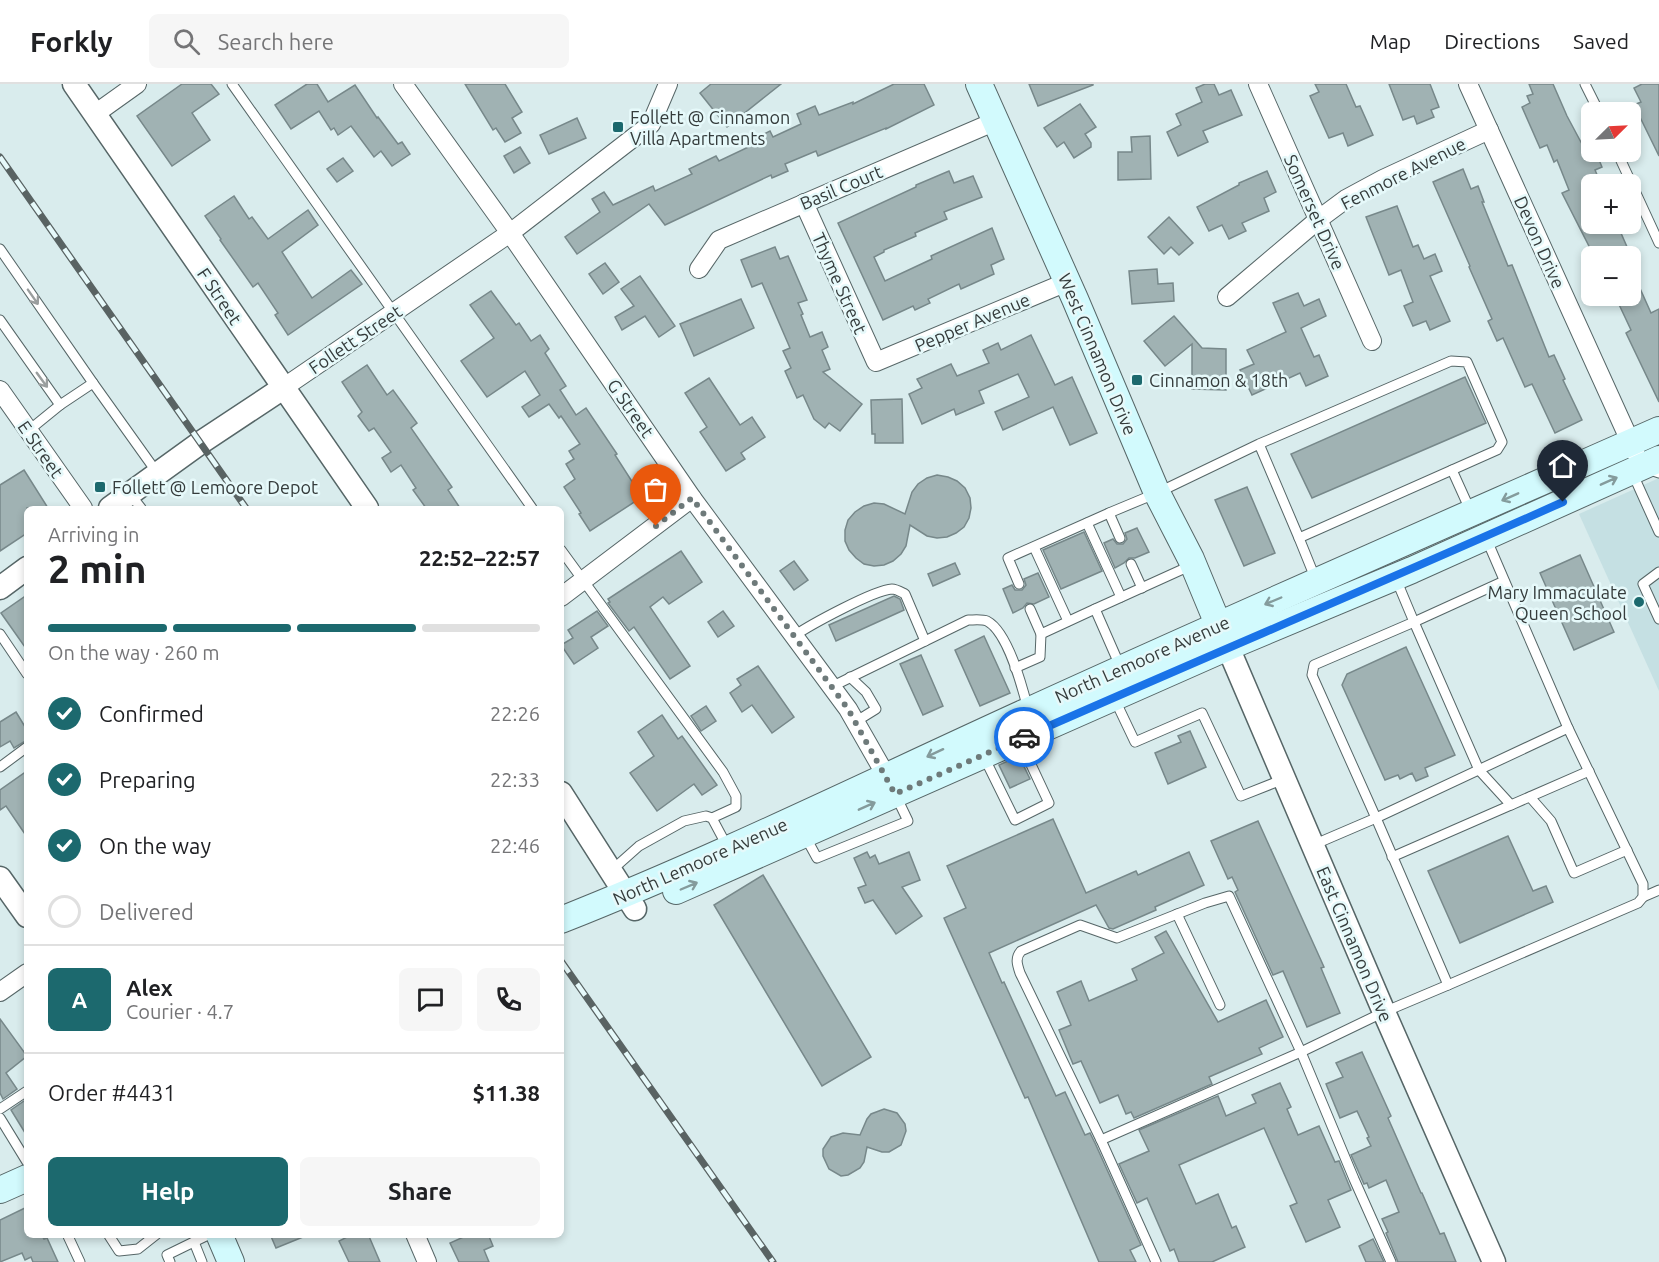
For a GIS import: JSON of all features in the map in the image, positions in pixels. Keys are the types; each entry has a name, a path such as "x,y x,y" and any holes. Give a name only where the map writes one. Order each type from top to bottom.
{"main road":[{"name":"West Cinnamon Drive","path":"979,84 1157,493 1193,565 1223,636"},
{"name":"North Lemoore Avenue","path":"1223,636 1317,582 1659,430"},
{"name":"North Lemoore Avenue","path":"564,920 631,901 1024,725 1113,681 1223,636 1395,577 1653,466"},
{"name":"North Lemoore Avenue","path":"564,934 729,849 800,826"},
{"path":"0,1171 24,1166"},
{"path":"0,1190 24,1168"},
{"path":"221,1238 231,1262"}],"street":[{"name":"F Street","path":"74,84 366,506"},
{"path":"95,114 137,84"},
{"name":"G Street","path":"403,84 510,233 692,498 831,687 855,722 891,785"},
{"name":"Follett Street","path":"117,506 136,501 158,474 200,443 510,233 598,166 651,124 668,84"},
{"name":"Somerset Drive","path":"1258,84 1372,341"},
{"name":"Devon Drive","path":"1468,84 1631,443 1653,466"},
{"name":"Basil Court","path":"699,269 719,240 996,121"},
{"name":"Fenmore Avenue","path":"1227,297 1319,219 1369,186 1489,130"},
{"name":"Thyme Street","path":"804,203 876,362"},
{"name":"Pepper Avenue","path":"876,362 1067,282"},
{"name":"E Street","path":"0,390 82,506"},
{"path":"564,595 692,498"},
{"path":"0,588 24,570"},
{"name":"East Cinnamon Drive","path":"1223,636 1494,1262"},
{"path":"564,798 631,901"},
{"path":"0,878 24,912"},
{"path":"0,992 24,975"},
{"path":"417,1238 427,1262"}],"lane":[{"path":"232,84 531,506"},
{"path":"1585,84 1594,102"},
{"path":"1622,162 1659,243"},
{"path":"0,249 158,474"},
{"path":"0,320 60,405"},
{"path":"1019,584 1008,558 1157,493 1259,444 1450,361 1467,362 1502,442 1497,450 1299,538"},
{"path":"28,430 93,383"},
{"path":"1259,444 1317,582"},
{"path":"1653,466 1636,481 1659,532"},
{"path":"1452,470 1472,514"},
{"path":"1109,513 1120,538"},
{"path":"1087,523 1120,597"},
{"path":"1485,537 1568,728 1643,884 1643,897"},
{"path":"1034,547 1068,621"},
{"path":"564,554 723,772 736,796 736,807 712,818"},
{"path":"1131,564 1142,588"},
{"path":"1041,634 1193,565"},
{"path":"1659,572 1643,584 1659,619"},
{"path":"1395,577 1479,770 1511,805"},
{"path":"1448,985 1312,675 1314,665 1504,580"},
{"path":"794,636 811,624 880,592 893,589 905,594 925,641"},
{"path":"1015,668 1040,657 1041,634 1030,609"},
{"path":"1095,609 1113,681 1136,742 1202,713 1241,796 1284,778"},
{"path":"831,687 968,620 985,620 999,631 1021,681 1024,725 1049,804 1015,820 978,745"},
{"path":"0,634 24,670"},
{"path":"850,677 866,692 876,709 855,722"},
{"path":"1313,845 1568,728"},
{"path":"0,767 24,749"},
{"path":"1392,857 1589,771"},
{"path":"800,826 817,858 908,821 891,785"},
{"path":"1530,797 1551,821 1574,873 1627,850"},
{"path":"612,870 639,846 684,821 706,816 712,818 729,849"},
{"path":"1101,1140 1301,1052 1384,1012 1638,903 1643,897 1659,890"},
{"path":"1156,1262 1101,1140 1020,973 1016,962 1017,955 1021,951 1080,924 1117,938 1229,896 1301,1052 1391,1262"},
{"path":"1177,914 1220,1005"},
{"path":"0,1109 24,1093"},
{"path":"0,1118 24,1160"},
{"path":"69,1238 80,1262"},
{"path":"111,1238 119,1251 138,1249 152,1238"},
{"path":"170,1262 167,1255 202,1238"},
{"path":"194,1242 202,1262"}],"shaded area":[{"name":"Mary Immaculate Queen School","path":"1659,478 1659,691 1579,514"}],"building":[{"path":"182,84 211,84 219,94 192,113 210,140 172,166 137,116"},
{"path":"307,84 317,84 328,102 355,85 377,118 398,144 402,142 410,154 392,166 381,151 374,157 351,126 338,135 334,128 331,130 319,111 291,129 275,105"},
{"path":"465,84 505,84 522,112 512,118 521,133 505,142 496,128 493,130"},
{"path":"711,84 781,84 727,127 700,93"},
{"path":"894,84 924,84 934,105 886,129 818,156 816,151 785,164 788,171 772,178 771,175 665,225 649,204 577,254 565,237 600,212 592,199 604,192 613,205 653,186 655,191 692,174 689,169 716,156 719,161 757,143 754,139 770,131 773,137 801,124 797,114 815,106 819,115 853,102 853,104"},
{"path":"1029,84 1093,84 1093,85 1038,106"},
{"path":"1205,84 1214,84 1219,95 1231,90 1242,115 1203,131 1208,142 1178,156 1167,132 1181,125 1176,114 1202,102 1196,88"},
{"path":"1315,84 1346,84 1356,107 1360,106 1373,135 1348,146 1343,133 1329,138 1310,96 1319,92"},
{"path":"1389,84 1430,84 1439,107 1431,110 1434,117 1417,124 1414,116 1403,120"},
{"path":"1529,84 1553,84 1581,142 1581,162 1600,162 1602,167 1595,170 1597,174 1581,174 1581,230 1562,193 1569,190 1557,160 1554,162 1547,145 1540,148 1522,107 1530,103 1527,96 1533,94"},
{"path":"1642,84 1659,84 1659,156 1641,119 1641,102 1634,88"},
{"path":"1080,104 1096,127 1085,134 1091,147 1074,158 1064,142 1057,147 1044,128"},
{"path":"577,118 586,138 549,154 540,135"},
{"path":"1150,136 1151,179 1118,180 1118,152 1132,152 1131,137"},
{"path":"520,147 530,163 514,173 504,156"},
{"path":"343,158 353,171 337,182 327,169"},
{"path":"1463,169 1471,189 1478,186 1484,202 1482,202 1508,266 1512,265 1549,357 1554,355 1582,420 1555,433 1532,384 1525,387 1503,338 1497,341 1488,321 1492,319 1433,182"},
{"path":"949,171 954,183 973,176 982,197 944,212 947,219 915,233 916,236 874,257 885,281 932,259 931,256 992,228 1004,259 991,265 994,274 961,289 959,284 928,299 930,303 915,310 913,306 883,320 838,223"},
{"path":"1267,171 1276,192 1264,198 1269,211 1242,223 1246,231 1229,239 1222,225 1209,231 1197,207 1239,183"},
{"path":"234,196 249,219 252,217 268,239 308,210 318,225 282,252 312,298 351,270 362,284 288,335 275,315 278,313 258,283 253,287 205,216"},
{"path":"1397,206 1413,247 1418,245 1424,259 1435,254 1442,271 1430,276 1450,321 1430,330 1426,321 1413,326 1404,306 1413,302 1401,270 1389,275 1366,217"},
{"path":"1169,217 1193,243 1179,255 1171,247 1164,254 1148,237"},
{"path":"1583,234 1621,234 1627,246 1589,246"},
{"path":"775,247 780,259 788,256 807,300 798,303 810,337 822,332 828,347 822,350 830,369 823,372 862,404 840,431 829,423 825,428 814,419 803,395 797,398 785,371 791,368 783,351 790,348 762,283 752,287 741,260"},
{"path":"605,263 619,282 603,294 589,274"},
{"path":"1157,269 1158,284 1173,283 1174,301 1132,304 1129,271"},
{"path":"640,276 675,326 659,337 645,316 622,330 615,317 634,306 621,289"},
{"path":"491,291 516,325 519,323 531,341 540,335 549,349 545,353 566,386 560,390 576,415 586,408 642,497 590,531 564,487 575,479 566,464 574,459 569,451 580,444 561,416 559,418 549,404 529,417 522,407 540,395 525,371 487,397 461,361 494,338 470,305"},
{"path":"1641,291 1651,313 1659,309 1659,402 1626,333 1631,330 1620,306 1641,306"},
{"path":"1298,293 1304,306 1319,299 1326,316 1301,328 1314,357 1319,355 1328,376 1306,386 1300,373 1252,395 1240,370 1254,364 1247,350 1286,332 1273,303"},
{"path":"741,299 754,328 694,356 680,324"},
{"path":"1174,316 1202,348 1226,349 1226,390 1192,389 1192,344 1165,366 1144,341"},
{"path":"1031,335 1055,385 1072,377 1097,433 1070,445 1053,407 1003,430 995,412 1029,397 1018,374 979,391 984,403 956,415 954,409 922,424 909,394 922,388 917,379 951,364 957,376 989,363 983,350 998,343 1001,350"},
{"path":"367,365 387,395 393,390 417,423 411,428 452,487 448,490 459,506 425,506 413,490 416,488 401,465 391,472 382,458 391,452 374,428 369,431 358,416 362,412 342,382"},
{"path":"1465,377 1486,423 1312,498 1291,454"},
{"path":"709,378 740,425 752,417 765,437 741,453 745,459 726,471 700,432 707,427 685,393"},
{"path":"902,399 903,443 875,443 875,434 872,434 871,400"},
{"path":"24,470 47,506 24,506 24,535 0,551 0,485"},
{"path":"937,475 957,481 965,488 970,498 971,508 964,527 947,537 937,538 927,536 910,525 906,546 893,561 874,566 864,564 856,558 845,541 848,520 855,512 874,503 884,504 905,514 912,492 918,484"},
{"path":"1247,487 1275,553 1244,566 1215,500"},
{"path":"1137,528 1149,552 1129,558 1115,568 1104,543 1113,539 1117,544 1123,544 1127,539 1125,533"},
{"path":"1084,532 1102,571 1061,589 1043,550"},
{"path":"681,551 702,582 669,604 663,597 650,607 690,666 670,679 634,627 629,631 608,603 610,602 608,599"},
{"path":"1580,555 1614,632 1574,650 1540,573"},
{"path":"794,561 808,580 794,590 780,571"},
{"path":"955,563 960,574 933,586 928,574"},
{"path":"1038,573 1049,597 1034,604 1027,603 1013,613 1003,589 1012,585 1015,590 1022,590 1026,585 1024,579"},
{"path":"894,596 900,599 904,610 836,641 829,625"},
{"path":"24,597 24,646 1,613"},
{"path":"597,611 608,626 591,637 598,648 574,664 564,649 564,643 573,638 568,630"},
{"path":"723,611 734,626 718,637 708,622"},
{"path":"984,636 1010,693 980,706 955,650"},
{"path":"1406,647 1455,755 1425,768 1428,776 1416,781 1412,773 1400,779 1398,775 1385,780 1342,685 1347,674"},
{"path":"921,655 943,706 923,715 900,664"},
{"path":"758,666 794,717 772,733 752,705 742,712 730,693 741,685 737,679"},
{"path":"706,706 716,721 701,731 691,716"},
{"path":"16,712 24,725 24,742 14,748 10,741 0,747 0,722"},
{"path":"662,715 678,739 682,736 717,785 702,795 694,784 657,811 630,773 654,756 638,732"},
{"path":"1190,731 1206,767 1168,784 1155,753 1181,742 1178,736"},
{"path":"1019,756 1030,779 1010,788 999,765"},
{"path":"24,773 24,833 6,806 0,810 0,790"},
{"path":"1053,819 1086,893 1136,871 1138,875 1189,852 1204,885 1113,929 1109,928 1096,905 989,953 1056,1096 1065,1092 1085,1135 1090,1133 1095,1143 1141,1245 1130,1250 1136,1262 1099,1262 1028,1097 1025,1098 944,918 966,908 947,866"},
{"path":"1258,821 1324,967 1321,968 1340,1013 1307,1027 1283,971 1273,975 1235,892 1238,890 1232,877 1228,879 1211,841"},
{"path":"1508,836 1533,891 1546,886 1553,902 1460,943 1428,871"},
{"path":"867,852 870,858 875,855 879,864 909,852 920,880 902,887 922,916 896,934 873,900 865,903 858,888 866,885 854,858"},
{"path":"763,875 871,1057 822,1086 714,905"},
{"path":"1166,931 1218,1022 1266,1000 1283,1037 1259,1048 1262,1054 1209,1077 1212,1084 1134,1118 1131,1112 1126,1114 1118,1095 1100,1103 1081,1061 1073,1064 1059,1030 1071,1025 1057,992 1081,981 1089,1001 1137,980 1132,969 1164,953 1155,937"},
{"path":"0,1019 24,1052 24,1058 6,1073 17,1089 3,1099 0,1093"},
{"path":"1362,1052 1391,1116 1388,1118 1421,1193 1440,1234 1444,1233 1456,1262 1398,1262 1382,1219 1399,1212 1386,1180 1369,1188 1367,1183 1364,1184 1351,1155 1371,1146 1367,1138 1369,1137 1357,1111 1340,1118 1326,1084 1343,1077 1336,1063"},
{"path":"1280,1083 1291,1107 1287,1109 1298,1135 1319,1126 1335,1162 1339,1161 1351,1190 1328,1200 1340,1227 1306,1242 1290,1206 1297,1203 1264,1128 1179,1165 1196,1204 1218,1194 1232,1228 1236,1226 1245,1247 1212,1262 1179,1262 1174,1249 1170,1251 1147,1198 1137,1203 1119,1164 1149,1151 1139,1130 1218,1096 1226,1116 1256,1103 1252,1095"},
{"path":"24,1101 24,1131 11,1110"},
{"path":"884,1109 897,1113 905,1124 906,1131 901,1145 889,1152 867,1147 864,1162 860,1168 848,1175 841,1176 829,1169 823,1156 823,1149 831,1137 843,1133 860,1135 871,1114"},
{"path":"24,1208 24,1238 47,1238 58,1262 33,1262 31,1257 25,1260 22,1253 0,1262 0,1220"},
{"path":"272,1238 301,1238 276,1248"},
{"path":"345,1238 370,1238 380,1262 349,1262 339,1241"},
{"path":"461,1238 490,1238 493,1246 484,1250 489,1262 459,1262 450,1243"},
{"path":"1373,1239 1384,1262 1366,1262 1359,1246"}],"railway":[{"path":"0,157 245,506"},
{"path":"564,965 773,1262"}],"way so far":[{"path":"656,526 692,498 848,709 895,794 1024,737"}],"place":[{"name":"Follett @ Cinnamon Villa Apartments","path":"618,127"},
{"name":"Cinnamon & 18th","path":"1137,380"},
{"name":"Follett @ Lemoore Depot","path":"100,487"},
{"name":"Mary Immaculate Queen School","path":"1639,602"}],"route":[{"path":"1024,737 1228,647 1412,570 1563,502"}]}
